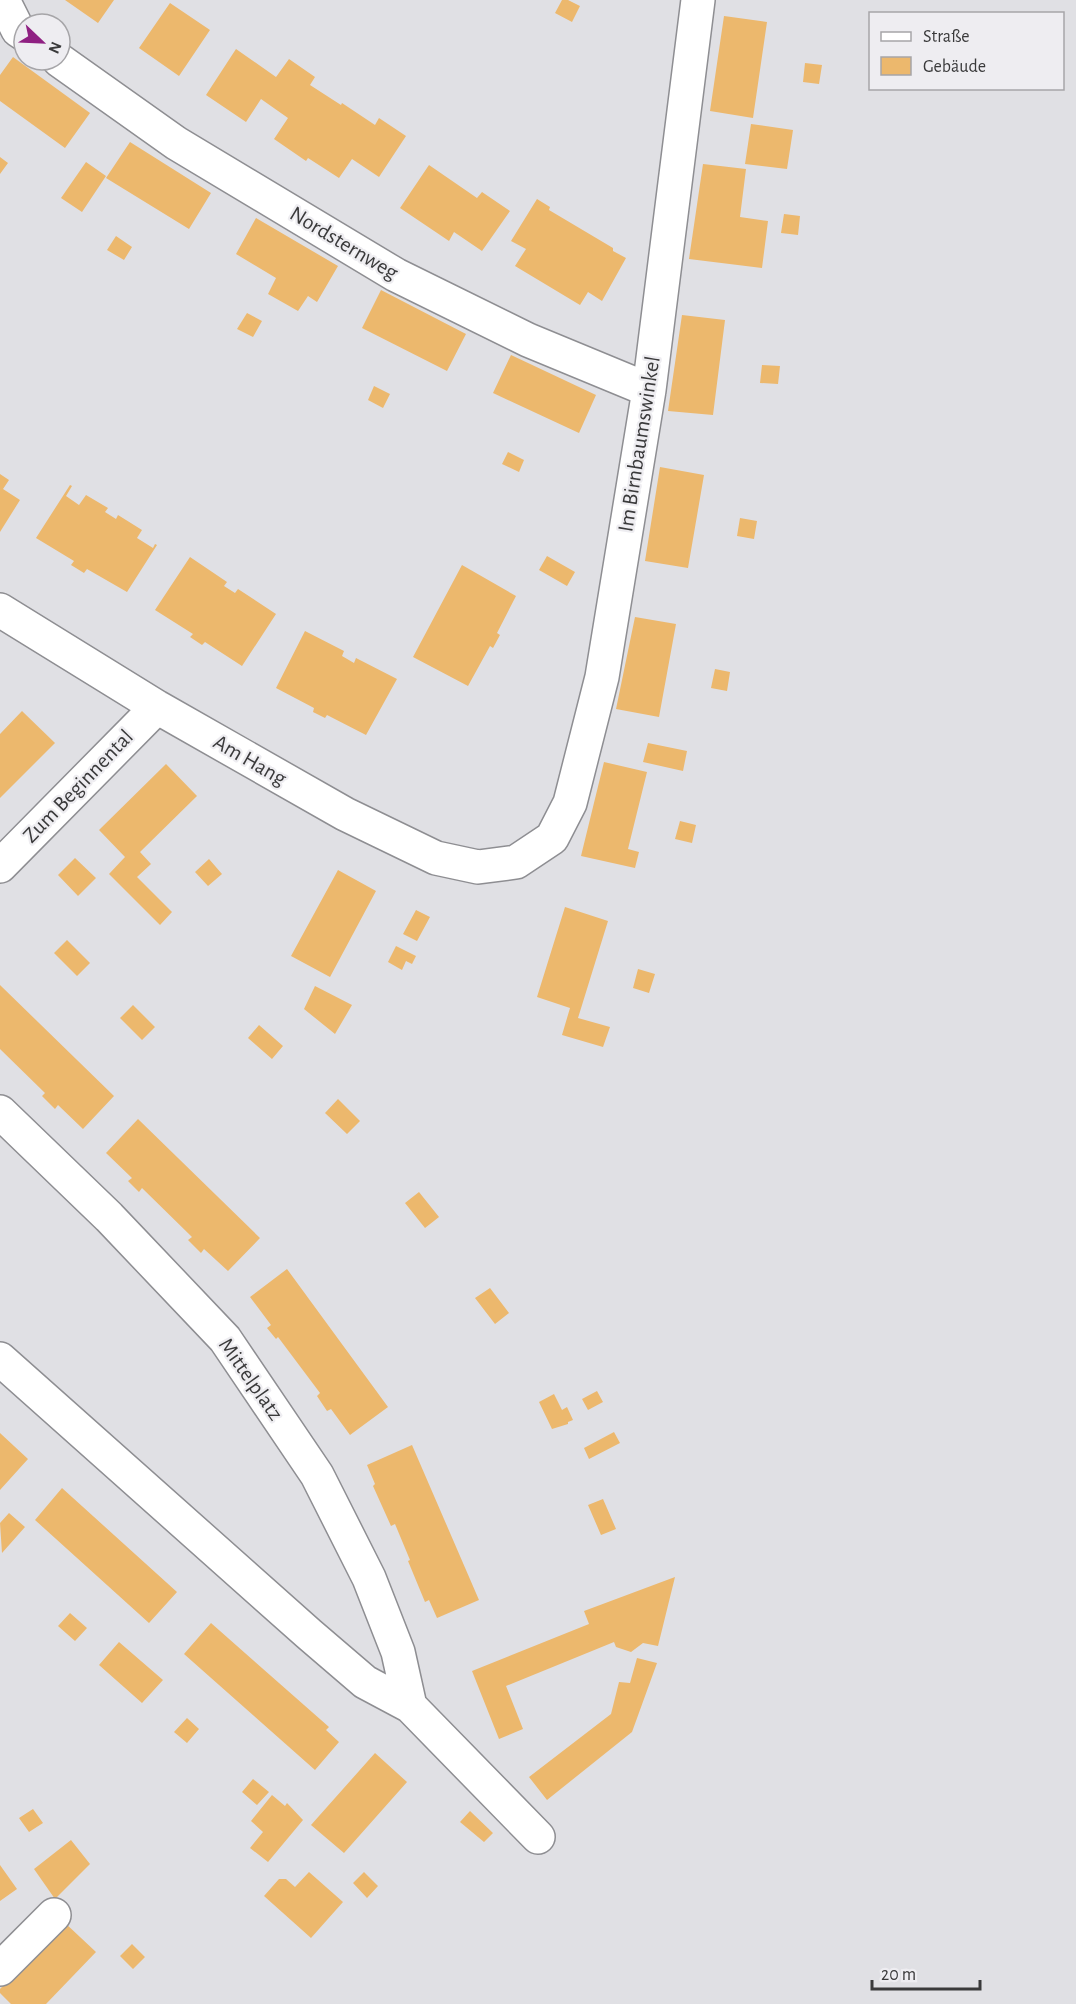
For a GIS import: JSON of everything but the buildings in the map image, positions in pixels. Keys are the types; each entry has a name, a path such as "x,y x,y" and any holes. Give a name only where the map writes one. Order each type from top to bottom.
{"street":[{"path":"3,0 12,18"},
{"name":"Im Birnbaumswinkel","path":"516,862 552,838 570,803 602,677 649,390 698,0"},
{"name":"Nordsternweg","path":"72,69 176,143 396,275 528,340 649,390"},
{"name":"Am Hang","path":"0,610 157,706 345,814 436,858 478,867 516,862"},
{"name":"Zum Beginnental","path":"0,866 157,706"},
{"name":"Mittelplatz","path":"0,1112 109,1217 225,1339 317,1475 333,1506 369,1578 398,1652 410,1706"},
{"path":"0,1359 365,1682 410,1706 538,1837"},
{"path":"0,1968 54,1915"}]}
